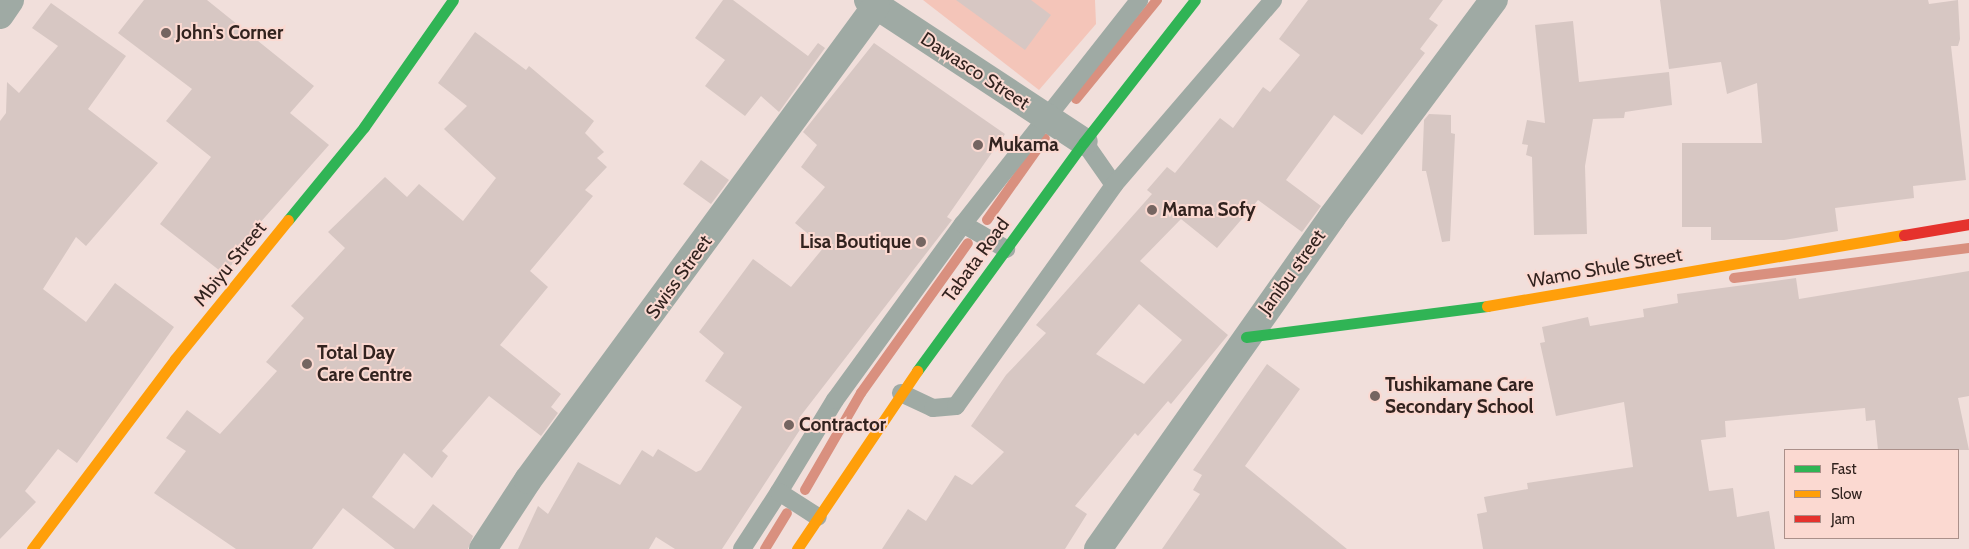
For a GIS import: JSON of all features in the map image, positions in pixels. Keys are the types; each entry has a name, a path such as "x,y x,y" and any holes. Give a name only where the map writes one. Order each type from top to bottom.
{"street":[{"path":"0,15 10,0"},
{"name":"Mbiyu Street","path":"32,549 175,360 364,127 453,0"},
{"name":"Tabata Road","path":"797,549 901,393 1084,142 1195,0"},
{"name":"Janibu street","path":"1098,549 1246,337 1494,0"},
{"name":"Dawasco Street","path":"872,3 1084,142"},
{"name":"Swiss Street","path":"483,549 528,480 872,3"},
{"name":"Wamo Shule Street","path":"1246,337 1488,306 1969,224"}],"lane":[{"path":"742,549 780,492 835,400 963,224 1138,0"},
{"path":"901,393 933,408 956,406 1114,185 1273,0"},
{"path":"1084,142 1114,185"},
{"path":"963,224 1006,249"},
{"path":"780,492 818,517"}],"shaded area":[{"path":"923,0 1095,0 1096,24 1039,90"}],"building":[{"path":"144,0 207,0 314,86 290,113 329,145 251,233 255,236 224,274 160,224 211,157 166,121 192,89 118,33"},
{"path":"723,0 733,0 808,56 818,43 825,48 779,112 761,96 745,116 705,86 725,60 695,38"},
{"path":"956,0 1031,0 1051,15 1025,50"},
{"path":"1308,0 1443,0 1429,19 1438,25 1420,49 1425,53 1362,135 1334,115 1286,180 1321,206 1302,232 1258,200 1217,248 1181,219 1140,261 1228,335 1171,404 1168,401 1138,436 1135,433 1075,506 1087,514 1065,549 882,549 908,509 926,521 955,475 972,485 1004,452 971,426 1006,375 1046,333 1036,325 1152,194 1147,190 1167,167 1175,173 1220,118 1233,128 1263,87 1270,92 1300,55 1279,39","holes":["1139,304 1182,340 1144,384 1096,354"]},
{"path":"1660,0 1928,0 1929,4 1958,0 1960,39 1958,46 1951,46 1966,180 1913,186 1914,198 1835,208 1838,231 1784,240 1711,240 1711,227 1682,227 1682,143 1762,143 1757,83 1727,94 1721,62 1669,69"},
{"path":"51,3 126,56 88,109 158,163 86,246 76,237 43,289 86,322 115,283 174,327 77,463 58,449 25,491 36,502 0,539 0,121 6,113 7,82 19,93 58,46 32,28"},
{"path":"1573,21 1579,82 1669,72 1672,105 1625,112 1624,118 1593,119 1585,166 1587,234 1534,235 1532,157 1526,155 1528,145 1522,144 1527,120 1545,123 1535,25"},
{"path":"475,32 526,70 529,66 594,121 585,133 604,152 597,158 607,167 585,190 593,196 530,271 548,287 500,345 561,394 551,407 558,413 541,436 489,396 442,451 448,456 432,478 404,453 372,497 414,529 433,504 473,536 468,549 395,549 343,508 312,549 236,549 154,493 186,451 166,438 187,410 220,434 277,371 266,362 304,318 291,306 345,248 328,232 385,177 407,197 419,184 463,221 496,178 444,129 467,106 438,83"},
{"path":"874,43 1005,134 947,217 952,220 799,418 805,422 722,549 675,549 656,537 649,549 518,549 538,506 548,514 578,462 620,485 642,450 653,457 658,449 696,472 701,470 742,407 705,381 724,353 699,332 753,259 791,287 824,247 795,223 825,187 801,167 817,145 803,132"},
{"path":"1429,114 1451,115 1451,133 1455,134 1450,241 1442,242 1426,171 1422,171 1424,120"},
{"path":"701,160 729,180 711,204 683,184"},
{"path":"1969,271 1969,396 1958,398 1969,450 1878,449 1875,420 1866,421 1865,408 1725,421 1726,437 1701,440 1709,491 1733,488 1737,517 1769,511 1775,549 1483,549 1477,514 1487,512 1484,497 1528,489 1527,483 1633,467 1624,402 1556,416 1540,343 1545,342 1542,327 1588,317 1590,326 1644,317 1643,309 1678,303 1677,294 1796,278 1799,299"},
{"path":"1267,364 1300,389 1245,466 1347,549 1162,549 1200,494 1193,490 1202,475 1193,470"}],"waterway":[{"path":"1076,99 1157,0"},
{"path":"987,220 1045,138"},
{"path":"805,490 861,393 968,243"},
{"path":"1734,278 1969,248"},
{"path":"765,549 787,513"}],"traffic: fast":[{"path":"288,220 364,127 453,0"},
{"path":"917,371 1084,142 1195,0"},
{"path":"1246,337 1487,306"}],"traffic: slow":[{"path":"32,549 175,359 288,220"},
{"path":"1487,306 1904,235"},
{"path":"797,549 917,371"}],"traffic: jam":[{"path":"1904,235 1969,224"}],"place":[{"name":"John's Corner","path":"166,33"},
{"name":"Mukama","path":"978,145"},
{"name":"Mama Sofy","path":"1152,210"},
{"name":"Lisa Boutique","path":"921,242"},
{"name":"Total Day Care Centre","path":"307,364"},
{"name":"Tushikamane Care Secondary School","path":"1375,396"},
{"name":"Contractor","path":"789,425"}]}
